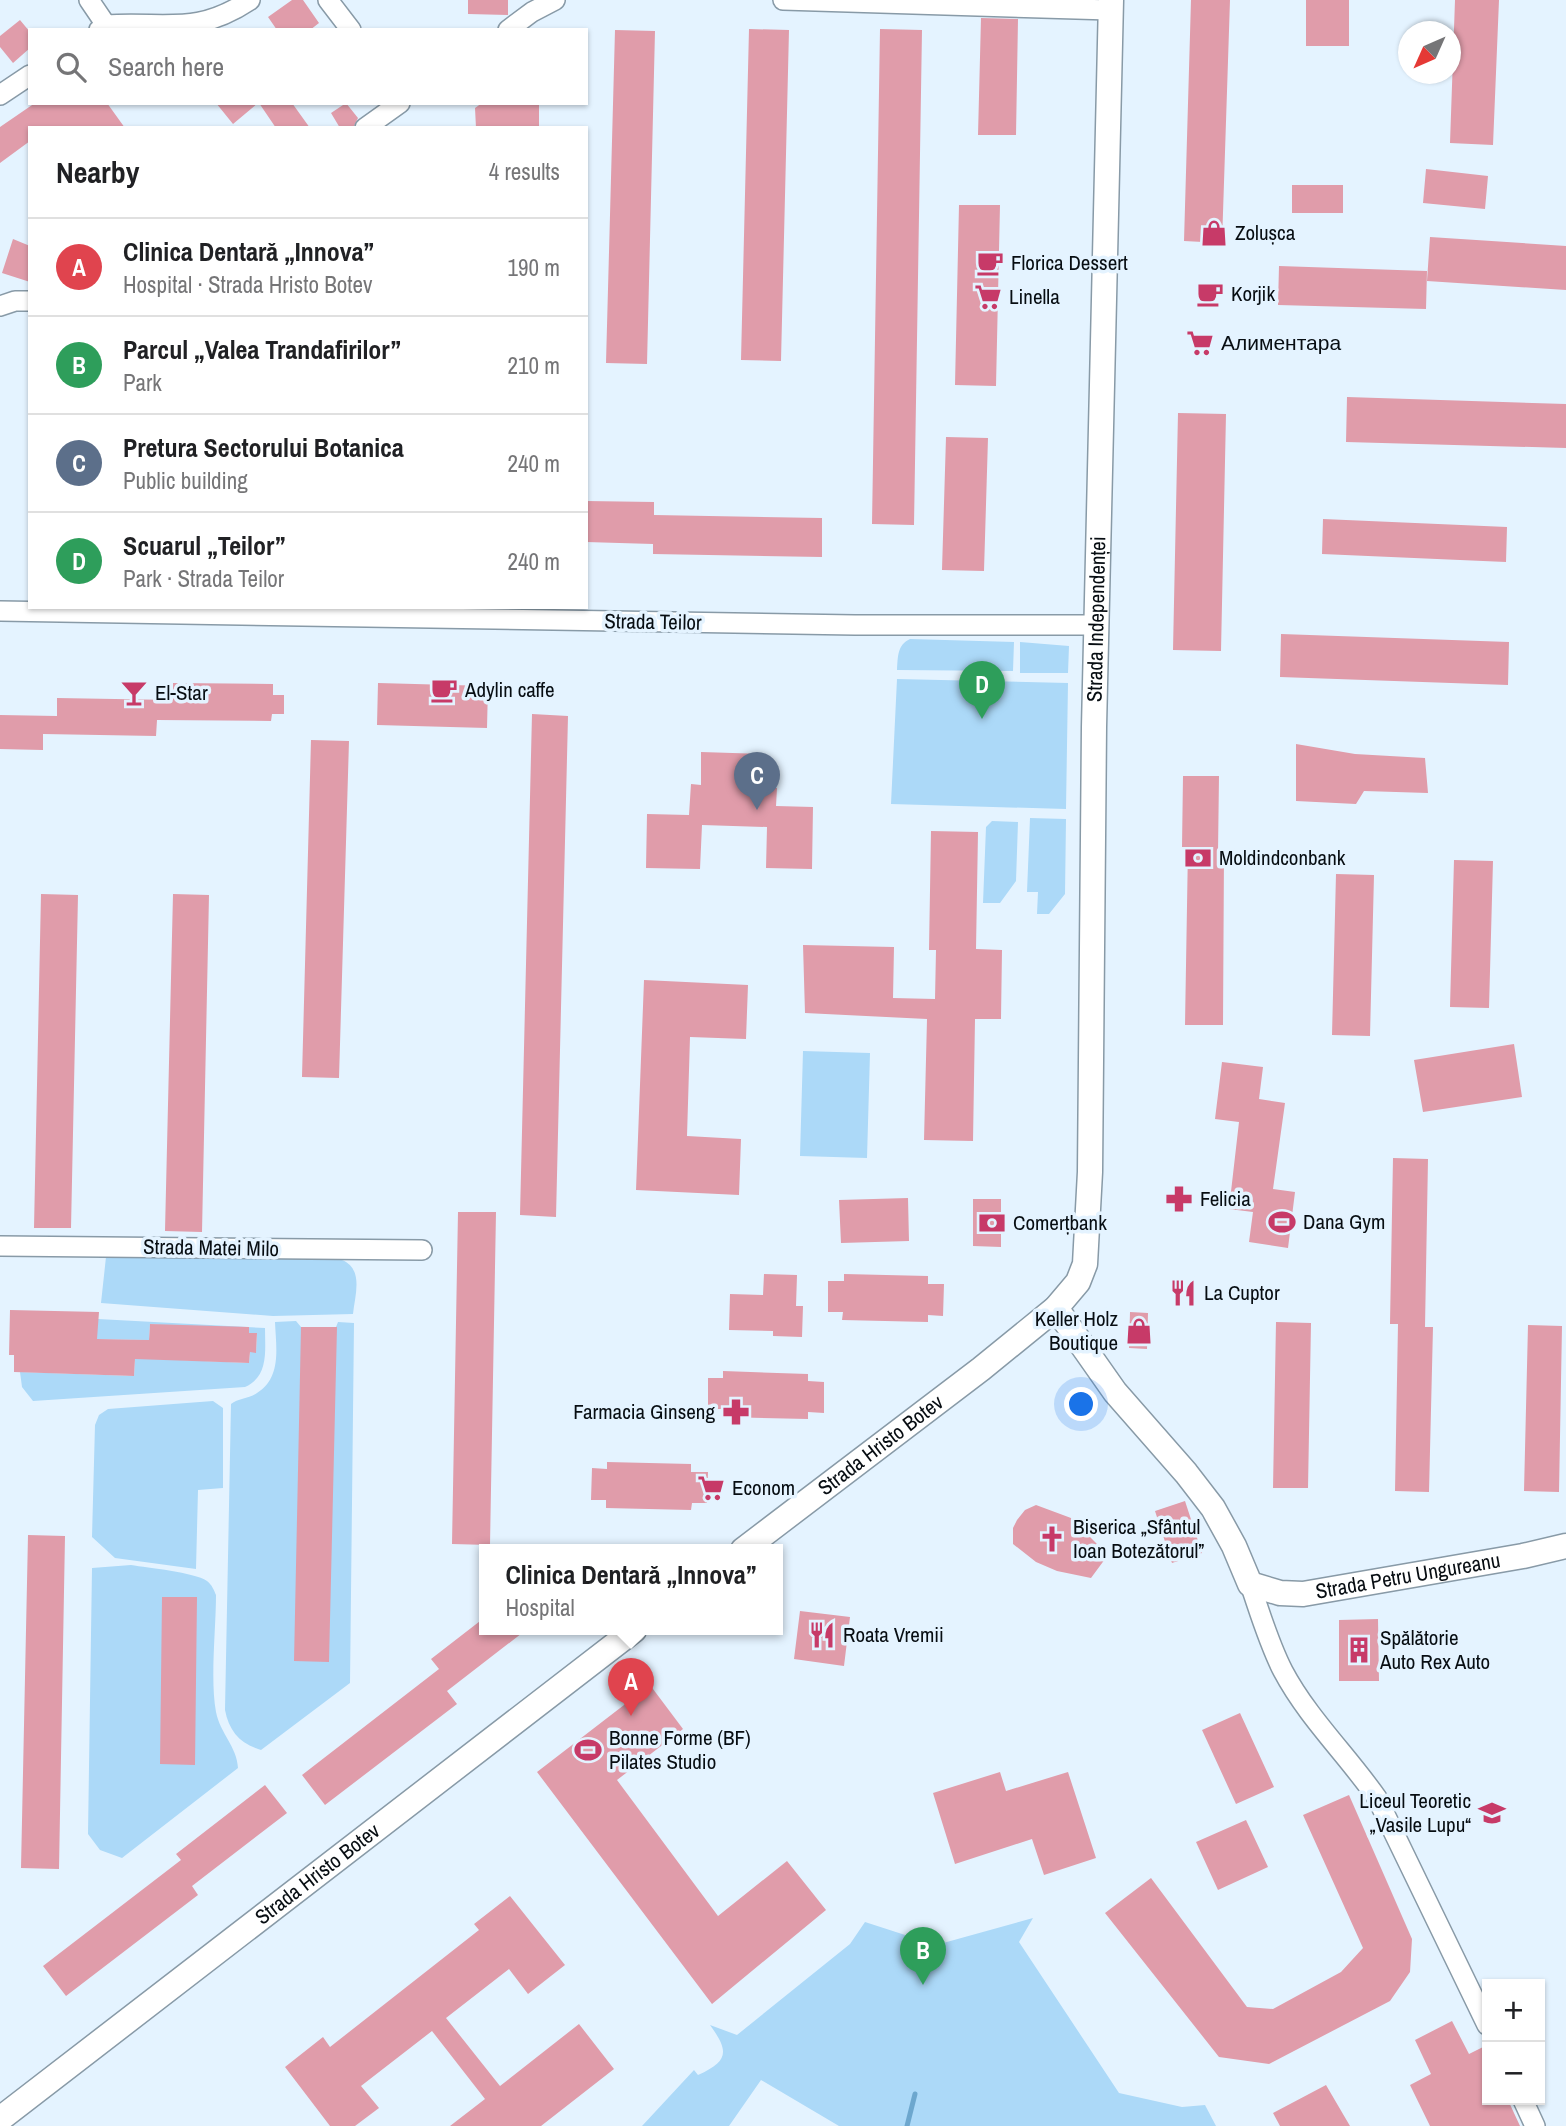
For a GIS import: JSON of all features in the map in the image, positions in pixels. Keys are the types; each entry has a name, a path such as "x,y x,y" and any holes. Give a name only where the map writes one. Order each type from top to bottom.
{"main road":[{"name":"Strada Independenței","path":"1056,1308 1078,1282 1085,1264 1088,1239 1096,625 1110,5"},
{"name":"Strada Hristo Botev","path":"751,1544 1056,1308"},
{"path":"1056,1308 1098,1371 1213,1508 1234,1546 1250,1584"},
{"name":"Strada Petru Ungureanu","path":"1250,1584 1280,1593 1303,1594 1523,1556 1566,1546"},
{"name":"Strada Hristo Botev","path":"0,2119 628,1635"}],"street":[{"path":"89,0 102,27 135,23 184,26 203,23 220,18 250,0"},
{"path":"328,0 349,28"},
{"path":"511,28 532,12 555,0"},
{"path":"783,0 1110,5"},
{"path":"0,95 28,76"},
{"path":"368,126 397,105"},
{"path":"0,306 15,301 28,301"},
{"name":"Strada Teilor","path":"0,611 813,625 1096,625"},
{"name":"Strada Matei Milo","path":"0,1247 422,1250"},
{"path":"1250,1584 1284,1673 1327,1735 1377,1798 1482,2015"},
{"path":"1525,2105 1535,2126"}],"shaded area":[{"path":"910,639 1014,642 1013,671 897,670 900,648"},
{"path":"1020,642 1069,646 1068,673 1020,673"},
{"path":"897,679 1068,683 1066,809 891,804"},
{"path":"1030,818 1066,819 1065,894 1049,914 1037,914 1038,892 1027,892"},
{"path":"992,821 1018,822 1016,881 1000,903 983,903 986,827"},
{"path":"803,1051 870,1053 867,1158 800,1156"},
{"path":"106,1257 342,1260 349,1264 356,1276 353,1314 273,1316 101,1303"},
{"path":"98,1319 265,1328 262,1370 253,1382 245,1387 33,1401 22,1387 20,1372 134,1376 135,1358 249,1363 250,1352 256,1352 257,1334 150,1324 149,1340 87,1339"},
{"path":"296,1321 301,1327 336,1327 338,1322 354,1323 350,1683 261,1750 237,1736 229,1724 225,1710 231,1404 254,1395 270,1379 276,1361 275,1322"},
{"path":"213,1401 223,1408 223,1488 198,1490 196,1569 115,1558 92,1537 95,1425 99,1415 108,1409"},
{"path":"131,1565 192,1575 207,1581 214,1589 214,1699 221,1727 235,1753 238,1768 122,1858 100,1850 88,1834 92,1568"},
{"path":"1033,1918 1019,1942 1119,2093 1182,2107 1205,2105 1216,2126 839,2126 761,2080 729,2126 642,2126 694,2070 698,2075 720,2060 723,2049 710,2025 737,2035 850,1944 865,1922 936,1945"}],"building":[{"path":"292,0 303,0 319,23 313,28 276,28 268,17"},
{"path":"468,0 508,0 508,15 468,14"},
{"path":"1191,0 1230,0 1222,243 1184,241"},
{"path":"1306,0 1349,0 1349,46 1306,46"},
{"path":"1455,0 1499,0 1493,145 1450,143 1452,84 1461,84 1461,21 1454,21"},
{"path":"981,18 1018,19 1016,135 978,135"},
{"path":"20,20 28,30 28,50 13,63 0,47 0,36"},
{"path":"749,29 789,30 781,361 741,360"},
{"path":"880,29 922,30 914,525 872,524"},
{"path":"615,30 655,31 647,364 606,363"},
{"path":"32,105 108,105 124,126 28,126 28,142 0,163 0,127"},
{"path":"218,105 256,105 233,124"},
{"path":"260,105 293,105 309,126 275,126"},
{"path":"348,105 358,118 354,126 339,126 331,113"},
{"path":"479,105 539,105 539,126 476,126 475,108"},
{"path":"1426,169 1488,176 1485,209 1423,203"},
{"path":"1292,185 1343,185 1343,213 1292,213"},
{"path":"959,205 1000,205 996,386 955,385"},
{"path":"1430,237 1566,246 1566,290 1427,281"},
{"path":"13,239 28,245 28,281 2,273"},
{"path":"1279,266 1427,271 1426,309 1278,305"},
{"path":"1347,397 1566,404 1566,448 1346,442"},
{"path":"1178,413 1226,414 1221,651 1173,650"},
{"path":"946,437 988,438 984,571 942,570"},
{"path":"588,501 654,502 654,515 822,518 822,557 653,554 653,544 588,542"},
{"path":"1323,519 1507,527 1506,562 1322,554"},
{"path":"1281,634 1509,642 1508,685 1280,677"},
{"path":"173,683 273,684 273,695 284,695 284,714 272,714 271,721 157,720 156,736 43,734 43,750 0,749 0,715 57,716 57,698 173,700"},
{"path":"378,683 488,686 487,728 377,725"},
{"path":"532,714 568,716 556,1217 520,1215"},
{"path":"311,740 349,741 339,1078 302,1077"},
{"path":"1296,744 1355,754 1425,758 1428,793 1364,791 1356,804 1296,801"},
{"path":"701,752 766,754 765,788 777,788 776,806 813,807 812,869 766,868 767,827 702,825 700,869 646,868 647,814 689,815 691,784 701,785"},
{"path":"1183,776 1219,776 1218,852 1224,852 1223,1025 1185,1025 1188,847 1182,847"},
{"path":"931,831 978,832 976,949 1002,950 1001,1019 975,1019 973,1141 924,1140 927,1019 805,1013 803,945 894,947 893,998 935,999 936,950 929,950"},
{"path":"1454,860 1493,861 1489,1008 1450,1007"},
{"path":"1336,874 1374,875 1370,1036 1332,1035"},
{"path":"41,894 78,895 71,1228 34,1228"},
{"path":"173,894 209,895 202,1232 165,1231"},
{"path":"644,980 748,985 746,1039 690,1037 687,1136 741,1139 739,1195 636,1190"},
{"path":"1514,1044 1522,1097 1423,1112 1414,1060"},
{"path":"1222,1062 1263,1067 1259,1099 1285,1103 1273,1189 1295,1192 1288,1248 1249,1242 1253,1212 1229,1209 1239,1122 1215,1119"},
{"path":"1393,1158 1428,1159 1425,1327 1433,1327 1429,1492 1395,1491 1398,1324 1390,1324"},
{"path":"908,1198 909,1241 841,1243 839,1200"},
{"path":"973,1199 1001,1199 1001,1247 973,1246"},
{"path":"458,1212 496,1212 490,1544 452,1544"},
{"path":"764,1274 797,1275 796,1306 803,1306 802,1337 773,1336 773,1331 729,1330 730,1294 763,1295"},
{"path":"844,1274 928,1276 928,1284 944,1284 943,1316 928,1315 928,1322 842,1320 843,1312 828,1312 828,1281 844,1281"},
{"path":"10,1310 99,1312 97,1339 149,1340 150,1324 249,1327 249,1333 257,1333 256,1353 250,1352 249,1363 135,1359 134,1376 14,1372 14,1355 9,1355"},
{"path":"1130,1312 1148,1313 1147,1349 1129,1348"},
{"path":"1276,1322 1311,1323 1308,1488 1273,1488"},
{"path":"1528,1325 1562,1326 1559,1492 1524,1491"},
{"path":"301,1327 337,1327 329,1662 294,1661"},
{"path":"723,1371 808,1374 808,1381 824,1382 824,1413 808,1412 808,1419 722,1417 722,1409 708,1409 708,1378 723,1378"},
{"path":"607,1462 691,1464 691,1472 708,1472 707,1503 692,1503 691,1510 606,1508 606,1500 591,1500 592,1468 607,1469"},
{"path":"1185,1501 1202,1553 1172,1563 1155,1511"},
{"name":"Biserica „Sfântul Ioan Botezătorul”","path":"1036,1505 1071,1518 1108,1555 1091,1578 1057,1571 1036,1562 1013,1544 1013,1528 1017,1520 1025,1510"},
{"path":"28,1535 65,1536 59,1869 21,1868"},
{"path":"162,1597 197,1597 195,1765 160,1764"},
{"name":"Roata Vremii","path":"800,1611 850,1617 844,1666 794,1659"},
{"name":"Spălătorie Auto Rex Auto","path":"1378,1619 1379,1681 1339,1681 1339,1620"},
{"path":"479,1622 479,1635 520,1635 447,1691 457,1704 325,1805 302,1775 439,1669 431,1659"},
{"path":"650,1685 683,1729 617,1780 718,1916 787,1861 826,1910 712,2004 537,1772"},
{"path":"1240,1713 1274,1787 1236,1804 1202,1730"},
{"path":"1000,1772 1006,1791 1068,1772 1096,1858 1044,1875 1032,1839 955,1864 933,1793"},
{"path":"265,1785 287,1813 192,1886 198,1895 66,1996 43,1966 181,1860 176,1854"},
{"path":"1349,1795 1412,1939 1410,1972 1390,2001 1269,2064 1219,2057 1105,1913 1151,1878 1247,2007 1273,2009 1341,1972 1363,1948 1303,1815"},
{"path":"1246,1820 1268,1867 1218,1890 1196,1842"},
{"path":"510,1896 565,1965 528,1994 509,1969 446,2018 500,2086 579,2024 614,2069 541,2126 450,2126 485,2099 432,2031 361,2086 379,2108 355,2126 330,2126 285,2067 323,2037 330,2047 479,1930 474,1924"},
{"path":"1452,2021 1469,2054 1482,2048 1482,2105 1510,2105 1520,2126 1430,2126 1410,2085 1431,2074 1415,2040"},
{"path":"1326,2085 1350,2126 1280,2126 1273,2113"}],"waterway":[{"path":"907,2126 915,2094"}],"place":[{"name":"Zolușca","path":"1214,233"},
{"name":"Florica Dessert","path":"990,263"},
{"name":"Korjik","path":"1210,294"},
{"name":"Linella","path":"988,297"},
{"name":"Алиментара","path":"1200,343"},
{"name":"Adylin caffe","path":"444,690"},
{"name":"El-Star","path":"134,693"},
{"name":"Scuarul „Teilor”","path":"982,719"},
{"name":"Pretura Sectorului Botanica","path":"757,810"},
{"name":"Moldindconbank","path":"1198,858"},
{"name":"Felicia","path":"1179,1199"},
{"name":"Dana Gym","path":"1282,1222"},
{"name":"Comerțbank","path":"992,1223"},
{"name":"La Cuptor","path":"1183,1293"},
{"name":"Keller Holz Boutique","path":"1139,1331"},
{"name":"Farmacia Ginseng","path":"736,1412"},
{"name":"Econom","path":"711,1488"},
{"name":"Biserica „Sfântul Ioan Botezătorul”","path":"1052,1539"},
{"name":"Roata Vremii","path":"822,1635"},
{"name":"Spălătorie Auto Rex Auto","path":"1359,1650"},
{"name":"Clinica Dentară „Innova”","path":"631,1716"},
{"name":"Bonne Forme (BF) Pilates Studio","path":"588,1750"},
{"name":"Liceul Teoretic „Vasile Lupu“","path":"1492,1813"},
{"name":"Parcul „Valea Trandafirilor”","path":"923,1985"}]}
